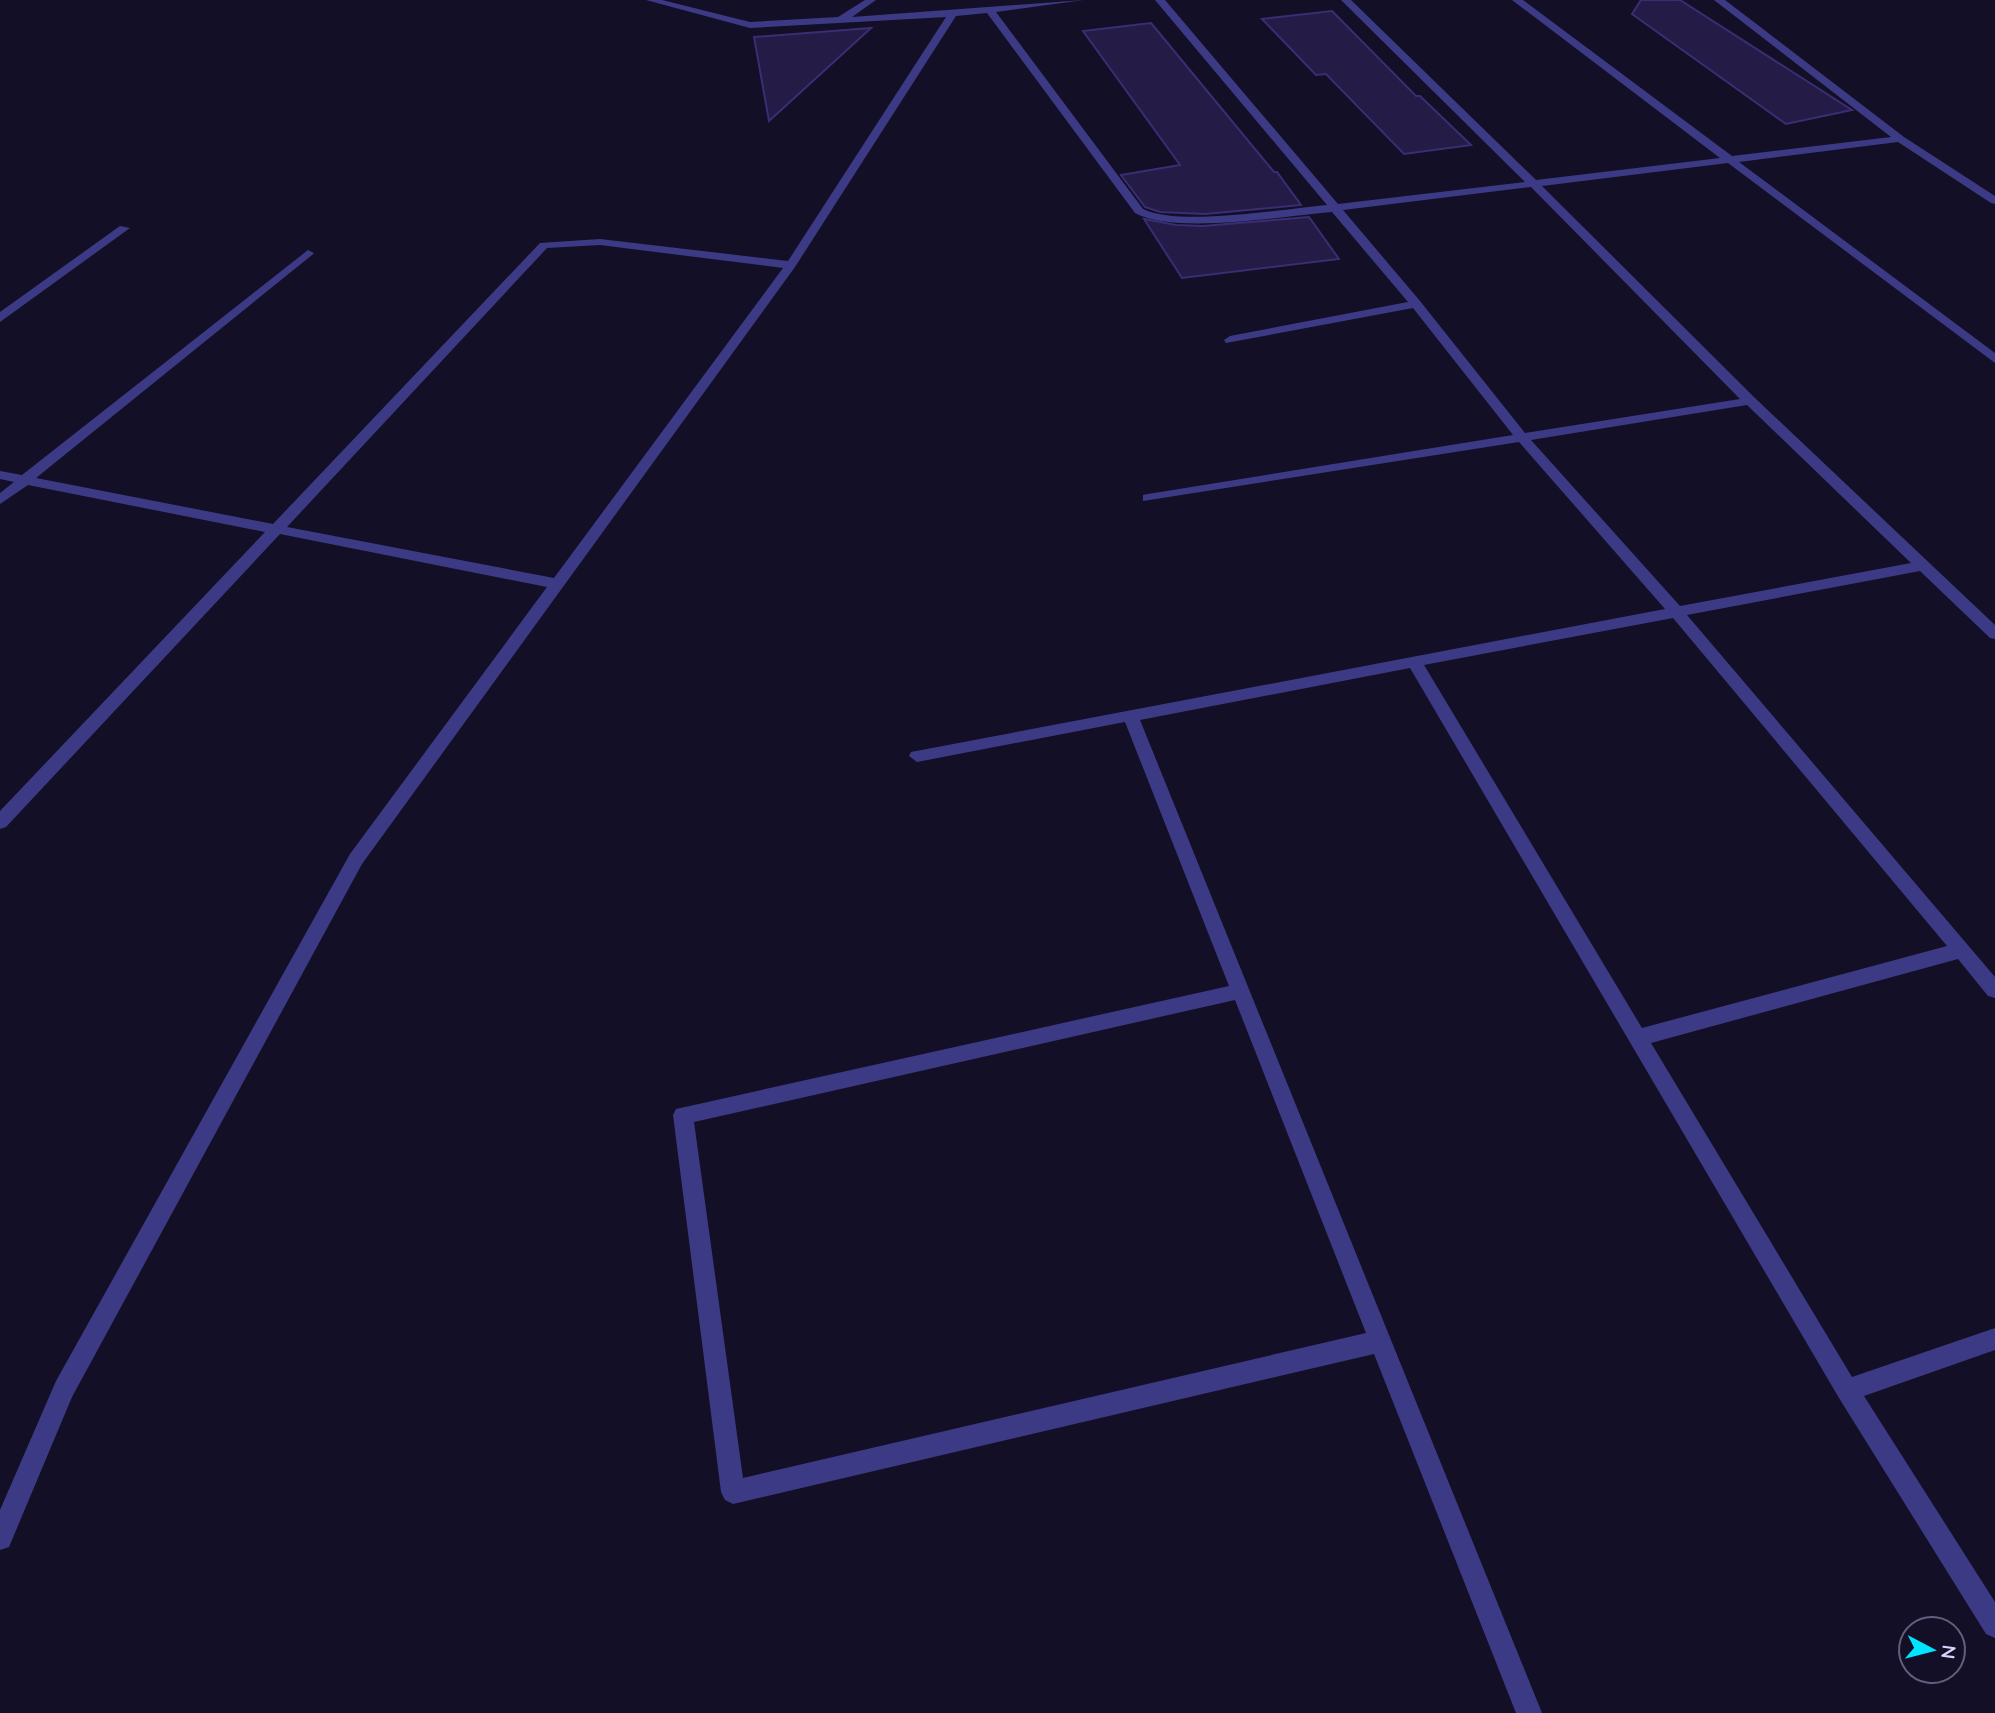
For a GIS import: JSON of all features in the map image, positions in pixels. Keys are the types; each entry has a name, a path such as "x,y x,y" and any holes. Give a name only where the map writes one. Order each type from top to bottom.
{"street":[{"path":"652,0 750,25 953,14 1079,0"},
{"path":"839,20 871,0"},
{"path":"1160,0 1416,304 1522,438 1676,612 1995,990"},
{"path":"1346,0 1750,401 1995,634"},
{"path":"1517,0 1995,359"},
{"path":"1719,0 1900,139 1995,201"},
{"path":"990,10 1139,211 1153,218 1182,221 1335,208 1900,139"},
{"path":"0,1538 64,1390 356,859 791,265 953,14"},
{"path":"0,318 124,228"},
{"path":"0,822 544,245 600,242 791,265"},
{"path":"0,500 308,253"},
{"path":"1230,340 1416,304"},
{"path":"1148,498 1750,401"},
{"path":"0,475 557,584"},
{"path":"917,756 1924,565"},
{"path":"1413,662 1847,1390 1995,1625"},
{"path":"1130,715 1529,1713"},
{"path":"1637,1038 1962,950"},
{"path":"1241,990 683,1115 733,1493 1381,1341"},
{"path":"1847,1390 1995,1339"}],"building":[{"path":"1641,0 1680,0 1852,110 1786,124 1632,14"},
{"path":"1332,11 1416,96 1420,96 1471,145 1404,154 1326,74 1316,75 1262,19"},
{"path":"1151,23 1274,172 1277,172 1301,205 1205,214 1160,212 1145,207 1121,175 1180,165 1083,31"},
{"path":"871,28 769,121 754,37"},
{"path":"1309,217 1339,259 1182,278 1144,219 1176,225 1203,226"}]}
